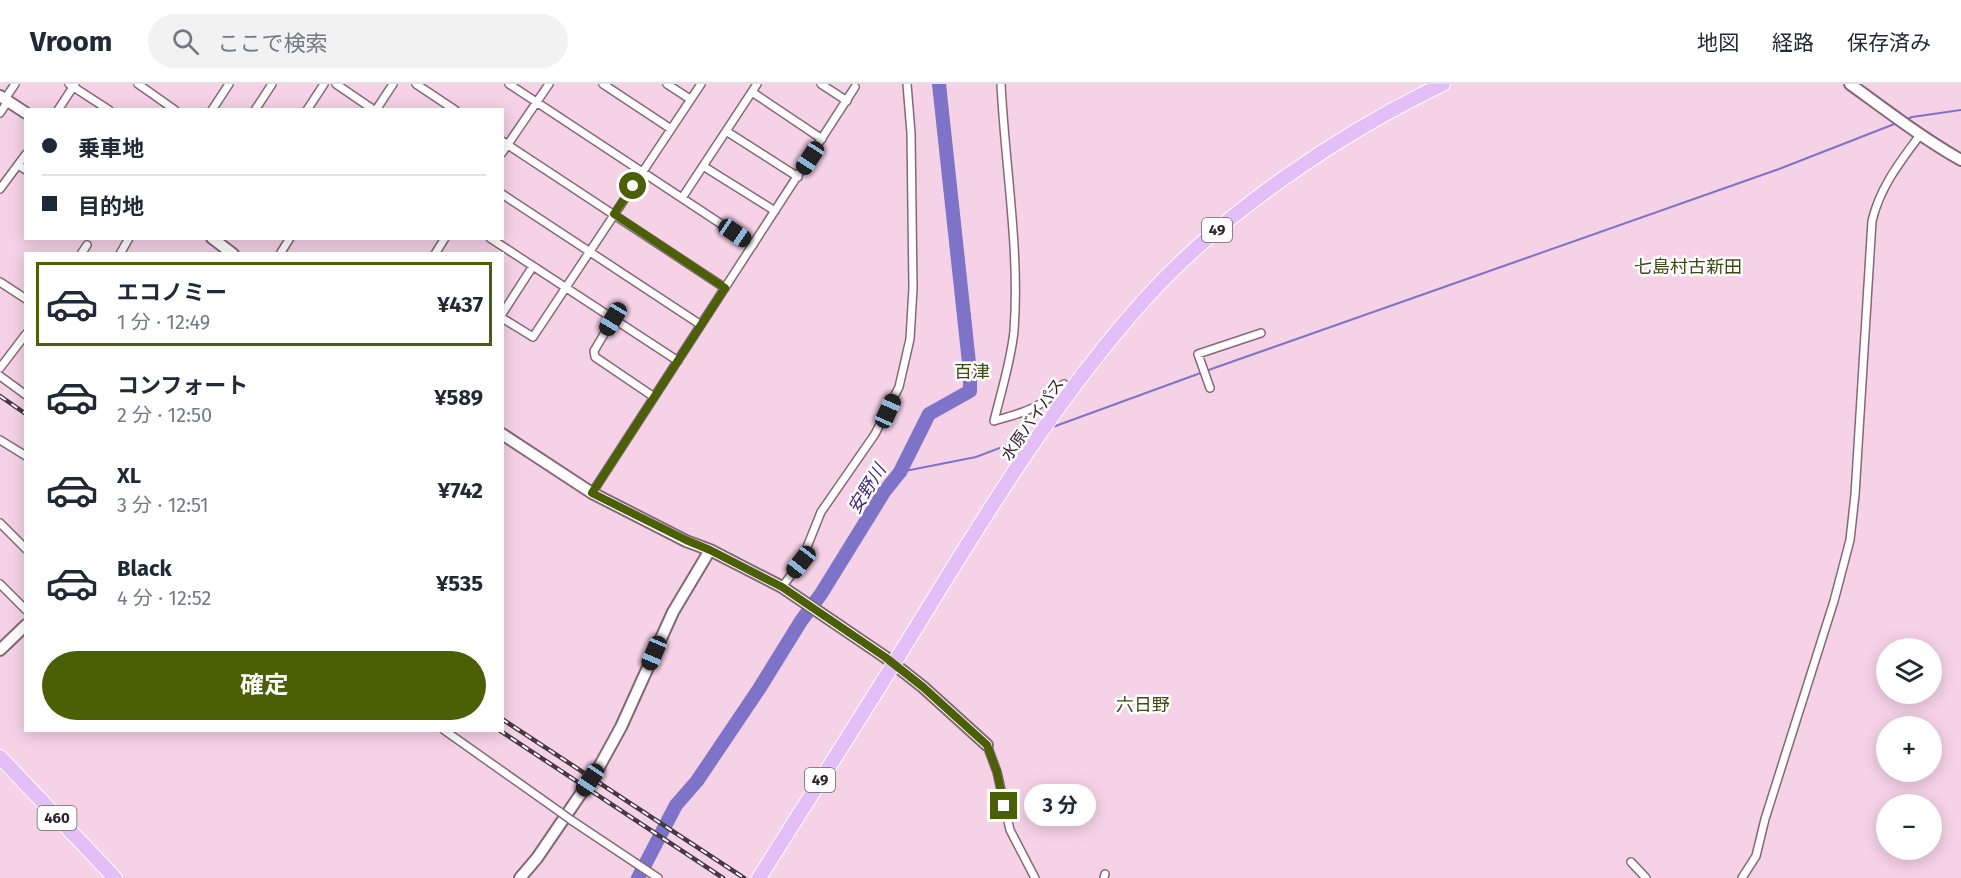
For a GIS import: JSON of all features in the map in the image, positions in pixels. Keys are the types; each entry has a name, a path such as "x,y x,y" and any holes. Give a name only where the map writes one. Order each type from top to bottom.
{"highway":[{"name":"水原バイパス","path":"759,878 982,521 1091,364 1148,296 1215,231 1304,166 1368,123 1443,84"},
{"name":"460","path":"0,757 115,878"}],"street":[{"path":"0,113 4,99 15,84"},
{"path":"138,84 173,108"},
{"path":"256,108 272,84"},
{"path":"308,108 324,84"},
{"path":"336,84 372,108"},
{"path":"376,108 393,84"},
{"path":"416,84 452,108"},
{"path":"509,84 753,245"},
{"path":"549,84 505,143 725,288"},
{"path":"603,84 671,129"},
{"path":"667,84 690,99"},
{"path":"504,317 533,337 701,84"},
{"path":"682,198 757,84"},
{"path":"822,84 847,100"},
{"path":"786,591 801,562 821,512 875,434 899,387 910,339 913,288 911,133 907,84"},
{"path":"1000,84 1012,219 1014,333 994,421 1036,408 1048,401 1064,384"},
{"path":"1850,84 1882,110 1961,160"},
{"path":"59,108 72,85 106,108"},
{"path":"213,108 225,85"},
{"path":"592,493 855,87"},
{"path":"752,92 822,139"},
{"path":"4,99 24,112"},
{"path":"726,131 798,177"},
{"path":"1743,878 1756,856 1765,819 1770,810 1834,601 1850,540 1855,495 1872,221 1879,195 1916,132"},
{"path":"0,189 24,157"},
{"path":"18,165 24,169"},
{"path":"703,166 775,211"},
{"path":"504,195 701,325"},
{"path":"215,240 230,252"},
{"path":"493,240 678,361"},
{"path":"82,252 87,244"},
{"path":"504,313 533,267"},
{"path":"0,282 24,298"},
{"path":"613,319 594,351 595,357 654,398"},
{"path":"1210,388 1198,354 1261,333"},
{"path":"0,368 24,337"},
{"path":"0,376 24,393"},
{"path":"504,435 592,493 710,550 786,591 923,687 985,742 997,772 1010,830 1035,878"},
{"path":"0,440 24,455"},
{"path":"0,523 24,547"},
{"path":"520,878 537,858 599,767 621,727 673,612 710,550"},
{"path":"0,584 24,608"},
{"path":"0,650 24,627"},
{"path":"447,732 658,878"},
{"path":"1631,862 1646,878"}],"waterway":[{"name":"安野川","path":"638,878 676,805 697,781 759,689 884,492 900,472 929,414 970,391 970,372 939,84"},
{"path":"1905,120 1961,110"},
{"path":"1050,428 1779,169 1897,123"},
{"path":"900,472 976,457 1031,436"}],"railway":[{"path":"0,396 24,413"},
{"path":"504,720 744,878"},
{"path":"502,732 723,878"}],"district":[{"name":"七島村古新田","path":"1688,267"},
{"name":"百津","path":"972,372"},
{"name":"六日野","path":"1143,705"}],"route":[{"path":"633,186 614,214 725,288 592,493 782,587 885,657 923,687 987,745 997,772 1004,806"}]}
